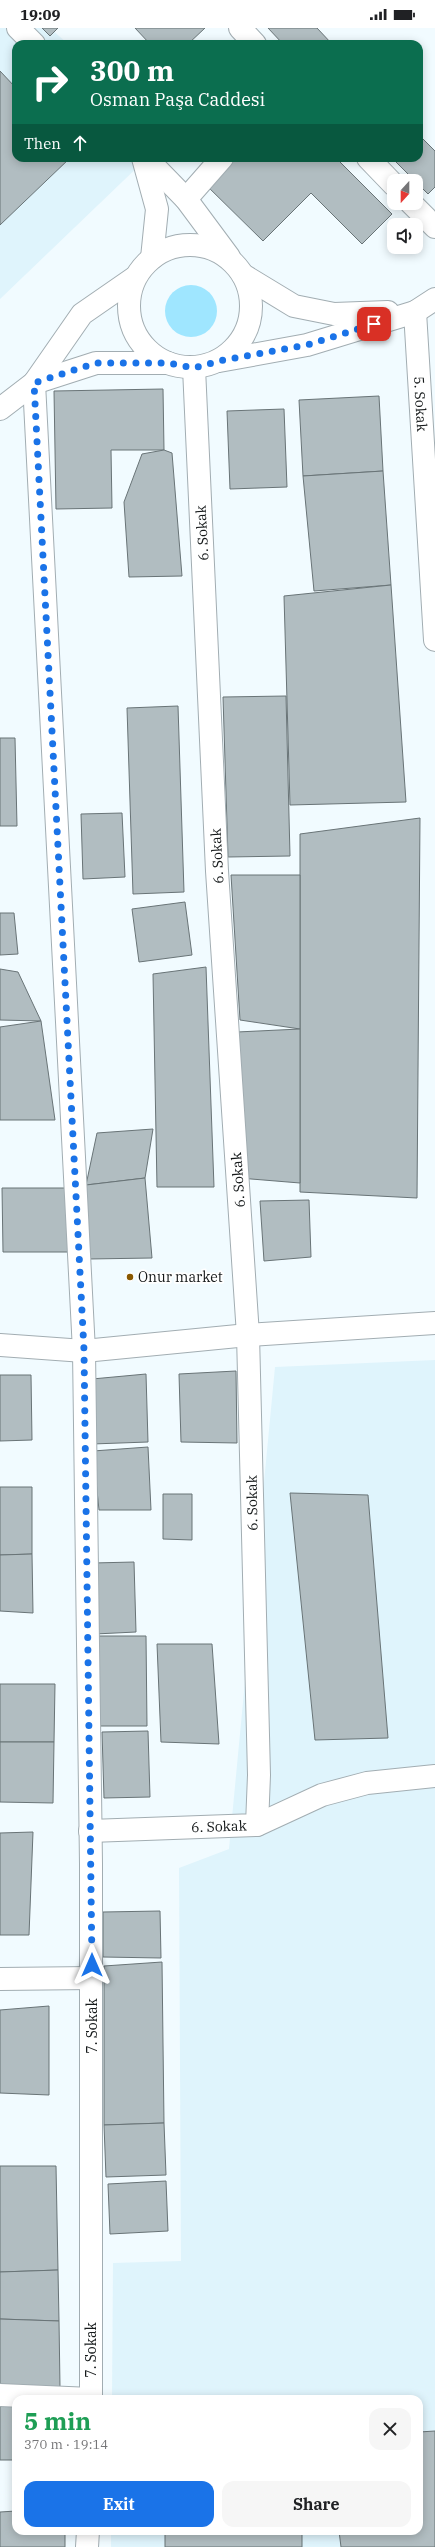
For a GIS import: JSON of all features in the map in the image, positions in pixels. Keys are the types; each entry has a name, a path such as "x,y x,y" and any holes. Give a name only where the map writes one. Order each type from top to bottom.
{"street":[{"path":"18,28 30,40"},
{"path":"240,28 251,40"},
{"path":"145,162 157,209 152,258"},
{"path":"148,162 186,199 238,269 249,290 252,306 250,323 243,338 233,351 219,361"},
{"path":"186,199 218,162"},
{"path":"372,162 387,178"},
{"path":"418,210 435,228"},
{"path":"0,409 34,383 82,314 134,278 152,258 168,249 185,245 203,246 220,252 238,269 294,306 334,314 415,312"},
{"path":"134,278 129,305 131,323 143,345 152,354 168,363"},
{"path":"34,383 96,363 168,363 194,368 219,361 307,345 415,312 435,299"},
{"name":"5. Sokak","path":"415,312 435,640"},
{"name":"6. Sokak","path":"90,1831 257,1825 259,1775 248,1335 218,871 194,368"},
{"name":"7. Sokak","path":"34,383 84,1350 92,1978 91,2395"},
{"path":"0,1346 84,1350 248,1335 435,1322"},
{"path":"257,1825 322,1795 359,1785 435,1776"},
{"path":"0,1979 92,1978"},
{"path":"0,2395 12,2396"},
{"path":"88,2535 88,2547"}],"shaded area":[{"path":"0,28 50,28 64,40 12,40 12,162 143,162 0,299"},
{"path":"186,285 196,285 210,292 217,306 217,316 210,330 196,337 186,337 176,333 169,326 165,316 165,306 169,296 176,289"},
{"path":"435,1360 435,2547 111,2547 111,2535 423,2535 423,2395 112,2395 113,2263 181,2261 179,1868 229,1849 275,1367"}],"building":[{"path":"42,28 58,28 50,36"},
{"path":"135,28 205,28 192,40 146,40"},
{"path":"268,28 317,28 328,40 279,40"},
{"path":"0,71 12,84 12,162 66,162 0,225"},
{"path":"423,139 435,151 435,187 428,194 423,189 423,174 408,174 396,162 423,162"},
{"path":"227,162 340,162 392,214 362,244 311,193 263,241 205,184"},
{"path":"163,389 164,450 111,450 112,508 56,509 54,391"},
{"path":"379,396 383,471 303,476 299,400"},
{"path":"284,409 287,487 230,489 227,411"},
{"path":"164,450 172,453 182,576 129,577 124,502 142,454"},
{"path":"383,471 391,585 314,591 303,476"},
{"path":"391,585 406,802 290,805 284,596"},
{"path":"286,696 290,856 228,857 223,697"},
{"path":"178,706 184,892 133,894 127,708"},
{"path":"0,738 15,738 17,826 0,826"},
{"path":"122,813 125,877 83,879 81,814"},
{"path":"420,818 417,1198 300,1192 300,834"},
{"path":"231,875 300,875 300,1029 240,1020"},
{"path":"185,902 192,955 139,962 132,909"},
{"path":"0,913 14,913 18,954 0,955"},
{"path":"206,967 214,1187 157,1187 153,974"},
{"path":"0,969 18,972 41,1021 0,1020"},
{"path":"41,1021 55,1120 0,1120 0,1027"},
{"path":"300,1029 300,1183 239,1178 237,1032"},
{"path":"153,1129 145,1178 86,1185 97,1133"},
{"path":"145,1178 152,1258 89,1259 86,1185"},
{"path":"2,1188 68,1188 68,1252 3,1252"},
{"path":"309,1200 311,1257 264,1261 260,1201"},
{"path":"236,1371 237,1443 181,1442 179,1374"},
{"path":"146,1374 148,1442 92,1444 92,1379"},
{"path":"0,1375 31,1375 32,1440 0,1441"},
{"path":"148,1447 151,1510 99,1510 93,1451"},
{"path":"0,1487 32,1487 32,1554 0,1555"},
{"path":"290,1493 368,1495 388,1738 315,1740"},
{"path":"163,1494 192,1494 192,1540 163,1539"},
{"path":"32,1554 33,1613 0,1611 0,1555"},
{"path":"134,1562 136,1632 95,1634 93,1563"},
{"path":"97,1636 146,1636 147,1726 98,1726"},
{"path":"157,1644 212,1644 219,1744 161,1742"},
{"path":"0,1684 55,1684 54,1742 0,1742"},
{"path":"148,1731 150,1797 104,1798 102,1732"},
{"path":"0,1742 54,1742 53,1803 0,1802"},
{"path":"33,1832 29,1935 0,1935 0,1833"},
{"path":"160,1911 161,1958 103,1957 103,1912"},
{"path":"162,1962 164,2123 104,2125 104,1966"},
{"path":"49,2006 49,2095 0,2093 0,2010"},
{"path":"164,2123 166,2175 106,2177 104,2125"},
{"path":"0,2166 56,2166 58,2270 0,2272"},
{"path":"166,2181 168,2231 110,2234 108,2184"},
{"path":"58,2270 59,2321 0,2319 0,2272"},
{"path":"0,2319 59,2321 60,2387 0,2387"},
{"path":"0,2404 12,2404 12,2460 0,2460"},
{"path":"435,2431 435,2547 341,2547 340,2535 423,2535 423,2432"},
{"path":"12,2511 12,2535 65,2535 65,2547 0,2547 0,2512"},
{"path":"165,2535 302,2535 302,2547 165,2547"}],"place":[{"name":"Onur market","path":"130,1277"}],"route":[{"path":"92,1965 84,1350 34,383 96,363 168,363 181,367 194,368 207,366 219,361 307,345 374,324"}]}
